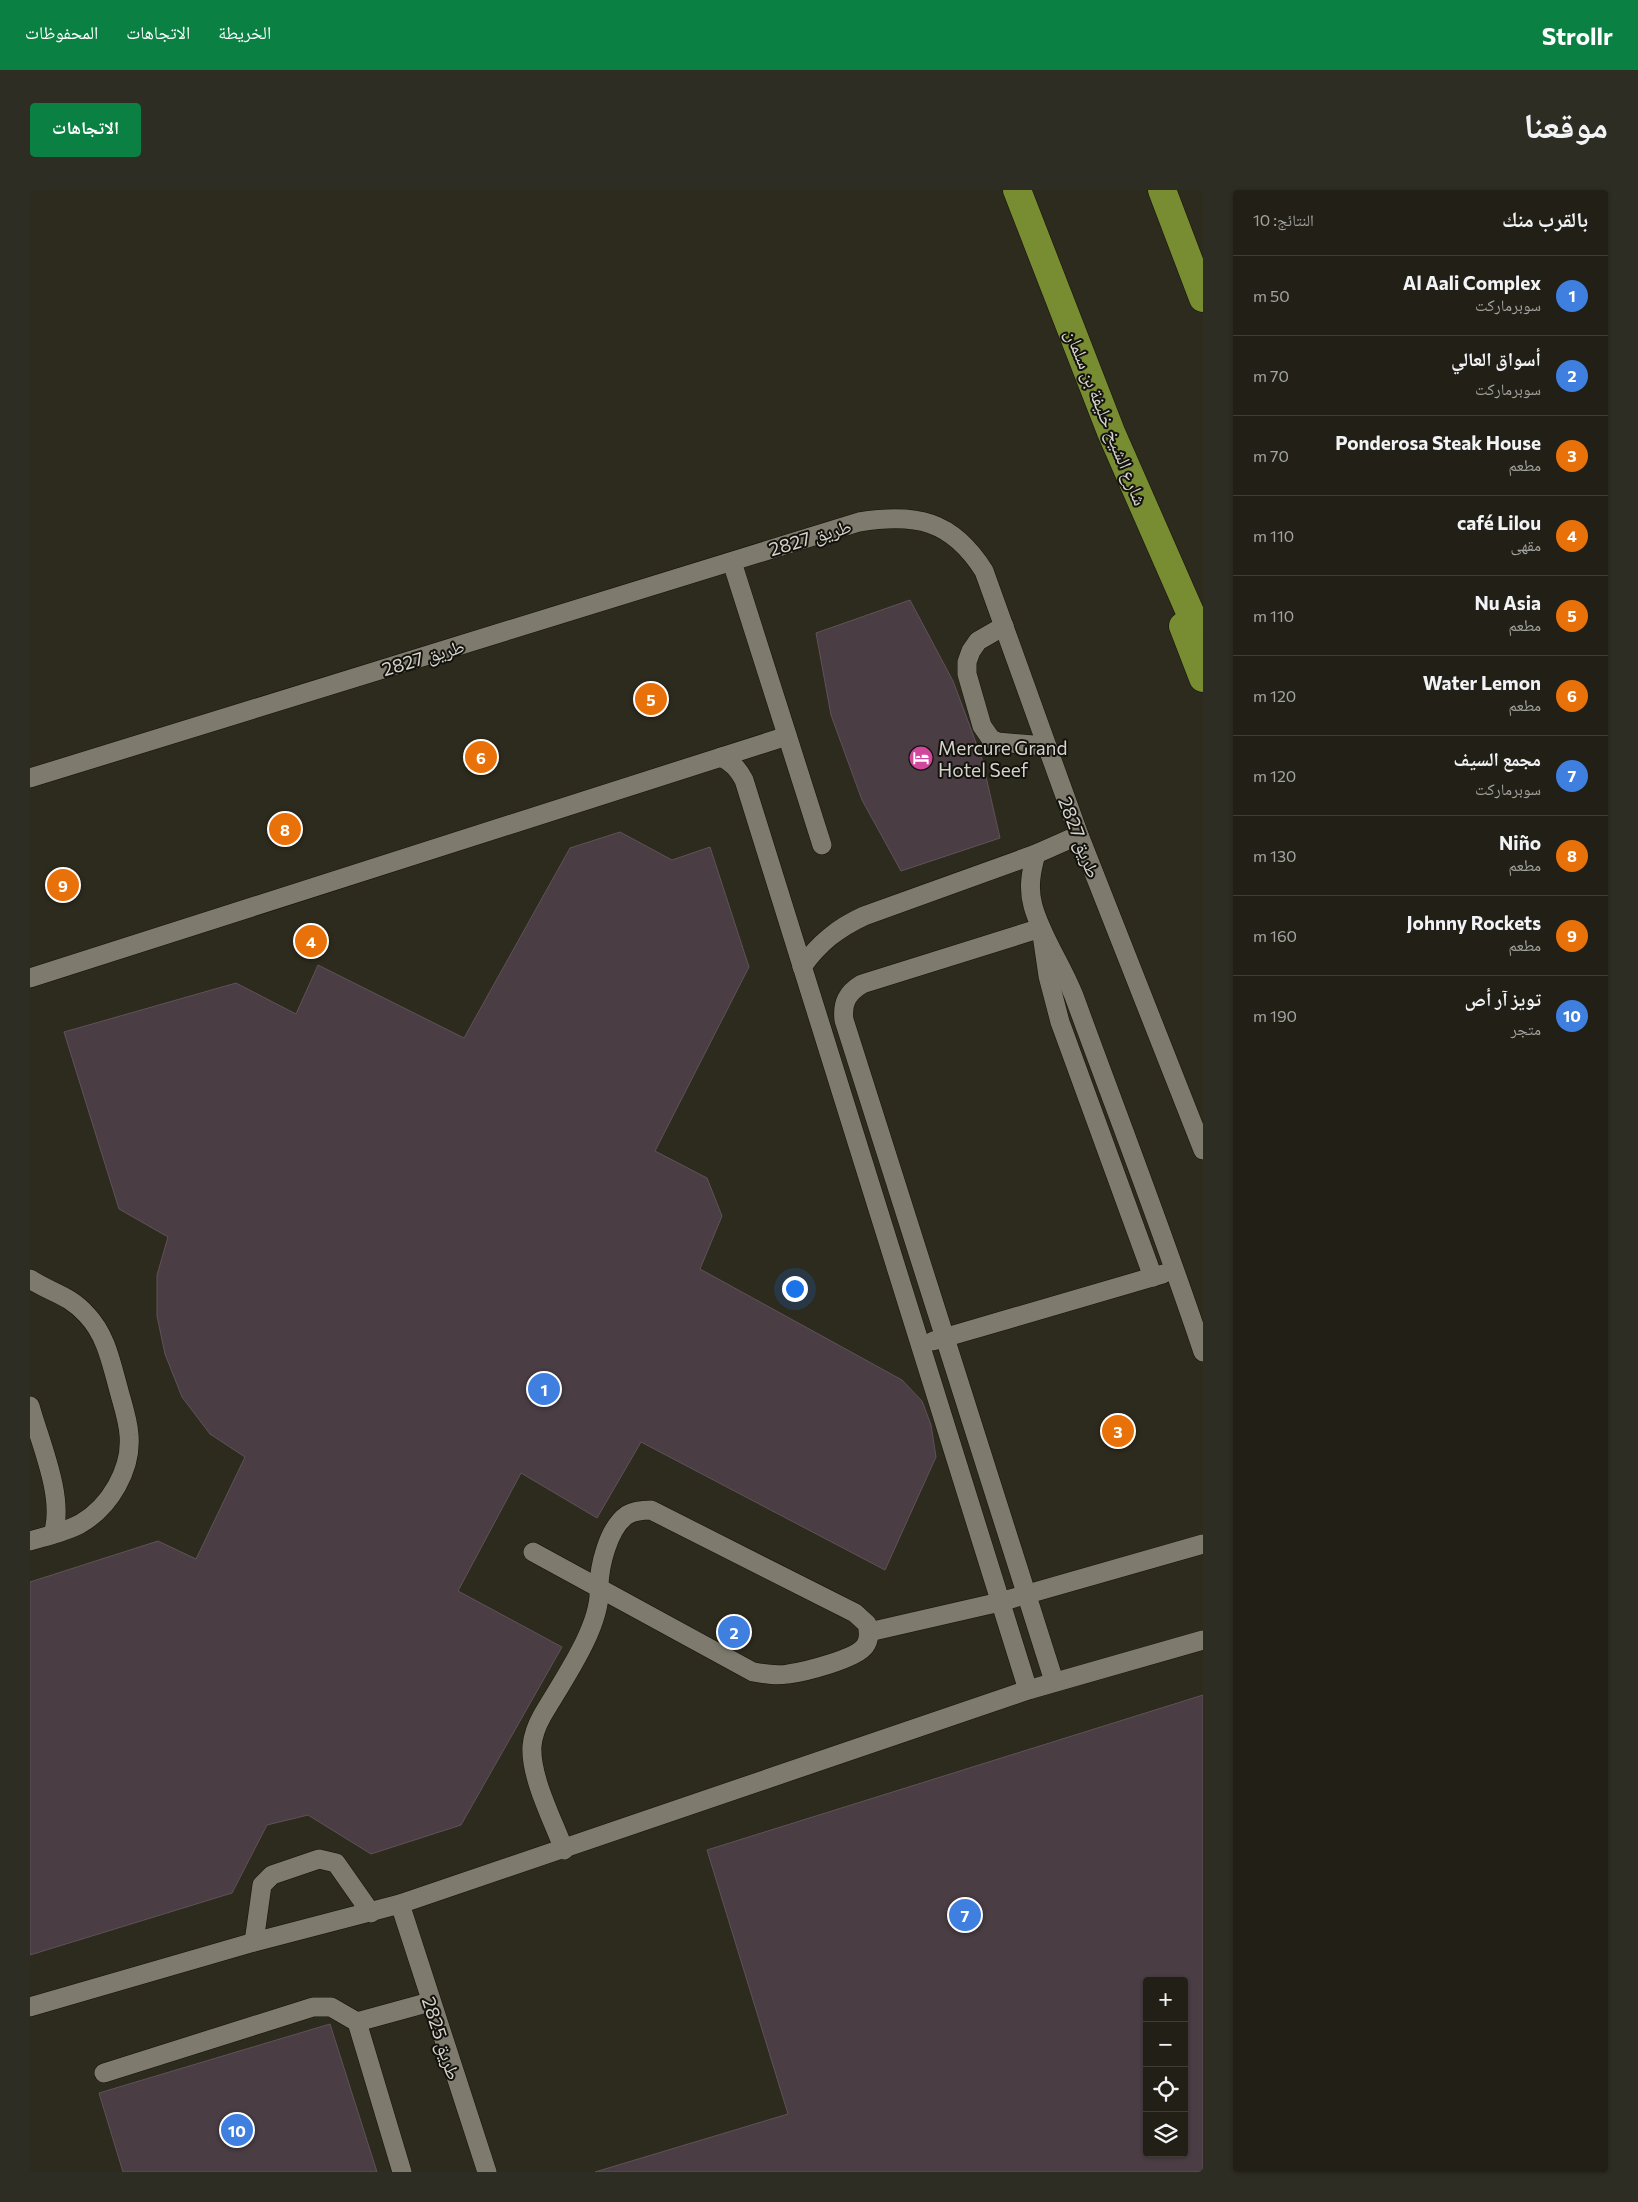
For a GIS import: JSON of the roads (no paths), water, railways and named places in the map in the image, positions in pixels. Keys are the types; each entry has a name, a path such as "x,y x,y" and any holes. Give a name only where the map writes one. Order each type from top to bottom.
{"highway":[{"name":"شارع الشيخ خليفة بن سلمان","path":"1017,190 1111,432 1203,642"},
{"path":"1162,190 1203,298"},
{"path":"1111,432 1203,678"}],"lane":[{"name":"طريق 2827","path":"30,778 859,522 901,517 921,520 941,527 958,538 973,554 984,571 1079,835 1203,1150"},
{"path":"732,562 822,845"},
{"path":"1004,626 978,641 971,651 967,662 966,674 982,726 991,739 998,742 1046,746"},
{"path":"30,978 787,736"},
{"path":"721,757 731,762 739,770 744,780 1028,1690"},
{"path":"802,967 819,946 846,925 864,916 1036,854 1079,835"},
{"path":"1036,854 1031,871 1030,889 1040,928 1048,976 1060,1022 1153,1277"},
{"path":"1040,928 1070,985 1176,1270 1203,1352"},
{"path":"1040,928 862,984 846,998 843,1009 864,1083 1054,1682"},
{"path":"1060,1022 1081,1016"},
{"path":"840,1091 864,1083"},
{"path":"1088,1099 1109,1092"},
{"path":"865,1169 889,1162"},
{"path":"1122,1191 1144,1184"},
{"path":"893,1261 918,1254"},
{"path":"920,1345 1176,1270"},
{"path":"30,1279 61,1293 75,1303 88,1315 98,1330 106,1346 129,1435 129,1453 124,1471 104,1504 81,1523 30,1541"},
{"path":"30,1406 35,1448 57,1501 56,1523 53,1534"},
{"path":"533,1552 599,1588 737,1665 762,1673 789,1674 850,1656 864,1647 868,1640 869,1632 867,1624 855,1613 650,1510 628,1514 620,1521 614,1531 602,1562 599,1588 600,1599 596,1619 542,1716 532,1746 536,1776 564,1850"},
{"path":"869,1632 1000,1602 1203,1544"},
{"path":"30,2007 254,1942 400,1904 564,1850 1028,1690 1203,1640"},
{"path":"254,1942 262,1885 272,1874 319,1859 336,1863 371,1913"},
{"name":"طريق 2825","path":"400,1904 430,2002 487,2172"},
{"path":"357,2022 430,2002"},
{"path":"104,2073 313,2007 331,2007 357,2022 402,2172"}],"place":[{"name":"Nu Asia","path":"651,699"},
{"name":"Water Lemon","path":"481,757"},
{"name":"Mercure Grand Hotel Seef","path":"921,758"},
{"name":"Niño","path":"285,829"},
{"name":"Johnny Rockets","path":"63,885"},
{"name":"café Lilou","path":"311,941"},
{"name":"Al Aali Complex","path":"544,1389"},
{"name":"Ponderosa Steak House","path":"1118,1431"},
{"name":"أسواق العالي","path":"734,1632"},
{"name":"مجمع السيف","path":"965,1915"},
{"name":"تويز آر أص","path":"237,2130"}]}
